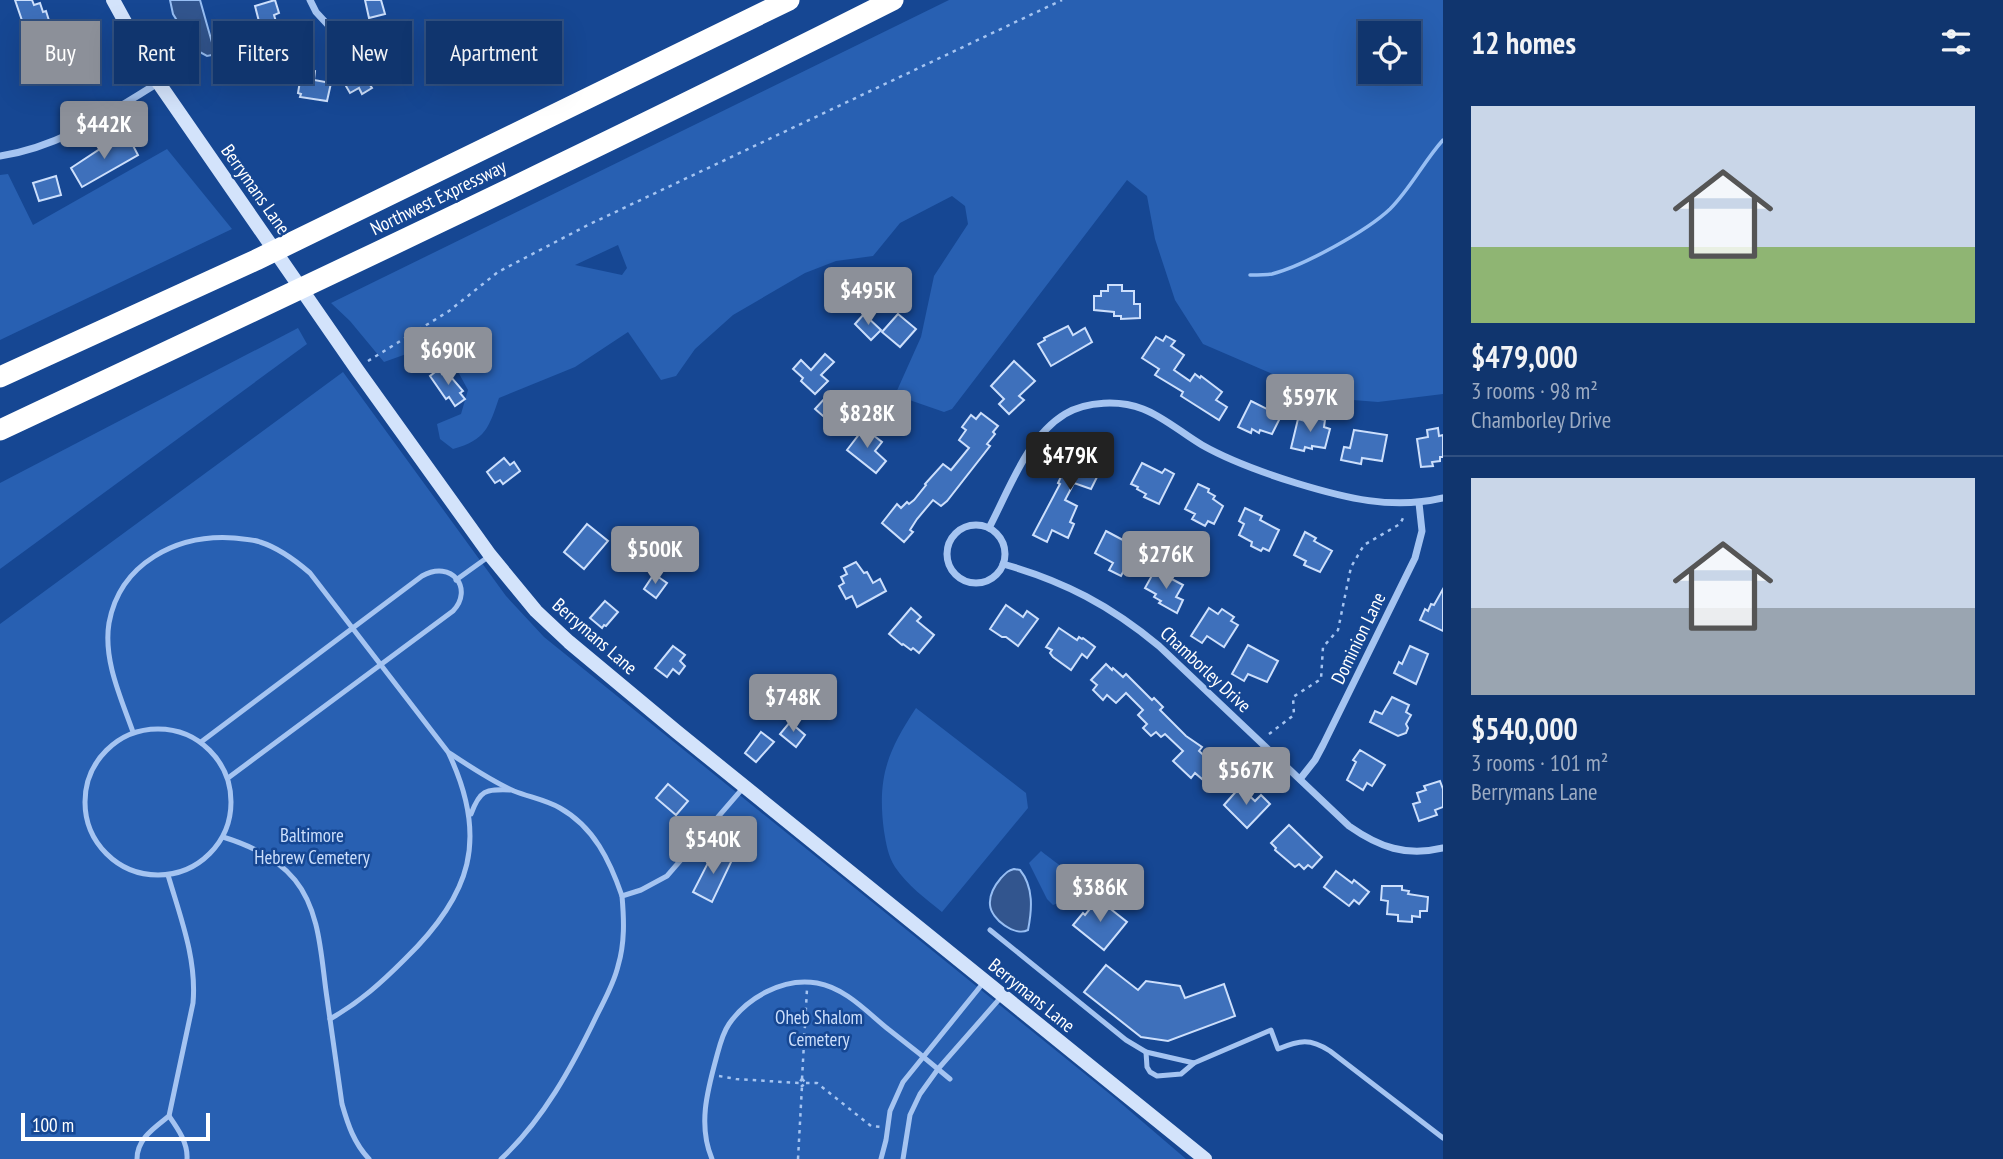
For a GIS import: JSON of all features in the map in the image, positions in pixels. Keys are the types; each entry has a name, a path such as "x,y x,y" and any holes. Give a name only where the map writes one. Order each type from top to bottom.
{"highway":[{"name":"Northwest Expressway","path":"0,377 268,254 789,0"},
{"name":"Northwest Expressway","path":"0,430 281,299 744,75 892,0"}],"street":[{"name":"Berrymans Lane","path":"113,0 125,21"},
{"path":"310,0 316,12 327,23"},
{"path":"0,156 41,147 70,135 155,84"},
{"name":"Berrymans Lane","path":"159,84 358,371 491,555 536,611 569,642 1205,1159"},
{"path":"989,528 1029,450 1042,434 1066,413 1097,404 1129,405 1144,409 1201,444 1235,461 1270,475 1336,495 1390,504 1419,503 1443,498"},
{"name":"Dominion Lane","path":"1300,779 1323,745 1415,558 1422,531 1419,503"},
{"path":"979,525 989,528 999,536 1004,545 1003,564 997,574 988,581 970,582 963,580 951,568 947,551 953,536 960,530 979,525"},
{"name":"Chamborley Drive","path":"1003,564 1067,585 1113,610 1135,626 1349,826 1377,844 1393,849 1426,851 1443,848"}],"lane":[{"path":"133,732 115,682 110,659 108,643 113,607 135,571 150,559 166,549 202,538 223,537 259,541 296,560 310,573 448,752 460,778 470,816 470,855 453,900 436,926 380,984 354,1005 330,1019"},
{"path":"456,580 491,555"},
{"path":"201,742 428,572 450,572 460,588 458,605 228,778"},
{"path":"157,728 175,730 201,742 222,765 228,778 231,809 223,837 208,856 197,864 168,875 141,873 114,861 95,840 85,813 88,779 95,763 111,745 133,732 157,728"},
{"path":"448,752 513,790 562,809 580,823 604,854 622,896 622,945 618,967 607,995 557,1090 534,1122 501,1159"},
{"path":"622,896 641,890 667,876 745,786"},
{"path":"470,816 483,792 493,789 513,790"},
{"path":"223,837 245,844 265,855 295,879 314,915 342,1104 355,1141 369,1159"},
{"path":"137,1159 140,1143 169,1116 195,987 185,933 168,875"},
{"path":"990,930 1126,1040 1146,1052 1194,1063"},
{"path":"881,1159 890,1111 903,1082 985,982"},
{"path":"712,1159 705,1116 706,1097 722,1037 738,1013 763,993 796,983 821,984 841,991 950,1079"},
{"path":"903,1159 914,1105 938,1069 1002,996"},
{"path":"1146,1052 1147,1067 1157,1076 1181,1074 1194,1063 1271,1030 1278,1049 1291,1044 1313,1042 1330,1051 1443,1138"},
{"path":"169,1116 187,1147 187,1159"}],"path":[{"path":"358,371 369,360 449,311 498,272 588,225 1062,0"},
{"path":"1269,734 1294,715 1293,697 1321,679 1323,647 1338,630 1351,567 1364,545 1401,524 1403,518"},
{"path":"798,1159 808,983"},
{"path":"712,1075 736,1079 817,1083 871,1126 887,1127"}],"green space":[{"path":"949,0 1443,0 1443,394 1378,402 1328,398 1203,344 1175,300 1155,239 1147,196 1127,180 952,409 944,412 895,395 921,337 934,276 968,224 965,206 952,196 900,223 873,256 836,261 805,273 733,315 695,349 676,376 661,380 628,332 575,367 499,398 485,431 473,441 453,449 440,439 437,424 461,414 468,390 456,368 432,365 412,352 384,362 350,321 331,303","holes":["618,245 627,268 622,275 575,265"]},
{"path":"167,149 232,229 0,340 0,175 8,174 33,225"},
{"path":"298,328 307,344 0,569 0,483"},
{"name":"Baltimore Hebrew Cemetery","path":"343,372 506,596 544,637 1116,1099 1186,1159 0,1159 0,624"},
{"path":"916,708 1026,793 1028,808 942,912 900,874 889,854 884,831 882,796 886,766 898,738"},
{"path":"1041,851 1070,876 1072,898 1053,905 1047,899 1029,863"}],"shaded area":[{"path":"170,0 200,0 213,46 212,55 207,56 199,52 199,21 177,21"},
{"path":"1014,869 1020,870 1030,891 1028,930 1023,932 1011,929 999,921 990,905 991,894 1001,878"}],"building":[{"path":"15,0 32,0 34,5 40,3 49,21 22,21"},
{"path":"275,0 279,13 274,15 276,21 259,21 255,6"},
{"path":"365,0 381,0 385,14 369,18"},
{"path":"313,71 314,80 331,84 327,101 300,97 301,94 298,93 300,84 313,84"},
{"path":"345,84 369,84 372,88 362,94 359,88 350,93"},
{"path":"128,136 138,155 82,187 71,168 106,145"},
{"path":"56,176 61,195 39,201 33,183"},
{"path":"1108,285 1122,285 1122,291 1134,291 1134,304 1140,304 1140,318 1121,319 1121,316 1114,316 1114,312 1094,310 1094,296 1101,296 1101,291 1108,291"},
{"path":"864,314 881,330 871,340 855,324"},
{"path":"898,314 916,329 900,347 882,332"},
{"path":"1068,326 1073,335 1085,328 1092,342 1051,366 1038,344"},
{"path":"1166,336 1175,341 1171,346 1184,355 1174,370 1190,381 1195,374 1200,378 1201,376 1222,392 1216,400 1227,407 1219,420 1181,396 1183,392 1155,375 1159,369 1142,358 1156,337 1163,341"},
{"path":"825,354 834,362 821,375 828,381 815,394 793,369 801,360 811,370"},
{"path":"1014,361 1035,381 1019,396 1024,400 1009,414 999,404 1004,399 991,386"},
{"path":"439,369 442,374 446,371 463,391 460,393 465,399 455,406 449,397 446,399 430,376"},
{"path":"825,398 840,410 830,422 815,409"},
{"path":"1251,401 1281,416 1272,434 1260,430 1259,433 1252,429 1251,433 1238,427"},
{"path":"981,413 998,426 987,444 990,446 947,501 941,506 933,500 917,519 910,530 913,532 904,542 882,523 897,504 901,508 914,500 943,464 951,470 969,448 959,440 966,430 962,427 971,415 976,419"},
{"path":"1311,417 1325,420 1324,427 1330,429 1325,448 1305,447 1304,451 1291,448 1298,419 1309,422"},
{"path":"864,428 882,442 875,451 886,461 876,473 847,450"},
{"path":"1438,428 1439,436 1443,435 1443,457 1440,457 1440,461 1432,462 1433,466 1421,467 1417,439 1428,437 1427,430"},
{"path":"1354,430 1387,435 1382,461 1362,458 1361,464 1341,460 1344,447 1350,448"},
{"path":"1087,439 1100,445 1096,451 1102,454 1095,471 1099,473 1091,489 1074,483 1065,500 1077,506 1070,522 1074,524 1068,538 1052,530 1047,542 1033,535 1060,484 1058,483 1067,464 1070,465"},
{"path":"504,458 510,465 514,462 520,471 503,484 500,480 495,483 487,472"},
{"path":"1142,463 1162,473 1165,469 1174,474 1159,504 1144,497 1146,494 1131,484"},
{"path":"1198,484 1209,489 1208,492 1215,496 1213,499 1223,506 1214,524 1208,521 1205,526 1192,519 1195,514 1185,509"},
{"path":"1245,508 1262,516 1260,520 1279,530 1269,551 1263,548 1261,551 1251,546 1252,542 1239,535 1244,524 1239,521"},
{"path":"587,524 608,541 584,569 564,552"},
{"path":"1106,531 1136,547 1121,576 1109,570 1113,563 1095,553"},
{"path":"1305,532 1316,538 1314,541 1332,551 1320,572 1304,565 1306,561 1294,555"},
{"path":"856,562 864,573 867,572 873,583 880,579 886,591 857,607 852,596 846,599 839,586 844,583 841,577 847,574 844,568"},
{"path":"1155,570 1183,585 1176,597 1183,600 1177,613 1159,603 1161,601 1154,597 1156,594 1145,588"},
{"path":"654,574 667,583 656,598 644,589"},
{"path":"1443,589 1443,631 1420,620 1425,609 1428,611 1431,604 1434,605"},
{"path":"605,601 618,612 602,628 590,618"},
{"path":"1006,605 1023,617 1027,611 1038,619 1018,646 990,629"},
{"path":"911,608 921,617 917,621 934,635 919,653 902,645 889,634"},
{"path":"1209,608 1218,614 1222,609 1234,617 1231,621 1238,625 1224,647 1207,636 1202,643 1191,636"},
{"path":"1059,628 1077,640 1079,637 1083,638 1095,647 1087,658 1082,654 1071,670 1053,657 1050,653 1052,650 1046,647"},
{"path":"1248,645 1278,661 1267,682 1248,674 1244,681 1232,674"},
{"path":"673,646 685,655 680,661 685,666 679,674 673,669 667,677 655,668"},
{"path":"1410,646 1428,654 1416,684 1394,673 1399,662 1402,664"},
{"path":"1106,664 1123,677 1126,674 1152,700 1154,698 1163,707 1160,710 1186,736 1202,747 1199,751 1214,765 1202,779 1195,773 1191,778 1173,761 1183,751 1165,734 1161,737 1156,732 1151,736 1143,728 1147,724 1138,715 1143,710 1126,693 1116,703 1107,695 1103,700 1093,690 1097,685 1091,680"},
{"path":"1392,697 1409,705 1406,712 1411,715 1406,724 1406,733 1398,736 1370,722 1375,711 1382,714"},
{"path":"790,722 805,735 796,747 780,734"},
{"path":"761,732 774,742 756,762 745,753"},
{"path":"1360,750 1385,765 1372,786 1367,783 1363,790 1347,780 1356,762 1353,760"},
{"path":"1440,781 1443,807 1435,810 1437,815 1419,821 1413,804 1420,802 1417,793 1426,790 1424,786"},
{"path":"668,784 688,801 676,815 656,798"},
{"path":"1240,787 1255,801 1261,795 1270,804 1247,828 1224,805"},
{"path":"1289,825 1322,857 1312,868 1308,865 1304,869 1299,864 1295,867 1275,850 1271,843"},
{"path":"714,851 732,860 712,902 693,892"},
{"path":"1336,871 1369,892 1359,904 1354,900 1349,906 1324,887"},
{"path":"1382,886 1402,886 1402,890 1409,891 1408,894 1428,897 1427,911 1420,911 1420,917 1412,916 1412,922 1398,921 1398,915 1387,914 1388,901 1381,900"},
{"path":"1098,899 1127,922 1104,950 1073,925"},
{"path":"1106,965 1138,990 1146,981 1180,986 1185,998 1224,984 1235,1016 1168,1041 1141,1037 1084,992"}],"waterway":[{"path":"1250,275 1272,274 1300,264 1334,247 1380,218 1398,201 1443,140"}],"park label":[{"name":"Oheb Shalom Cemetery","path":"819,1028"}]}
